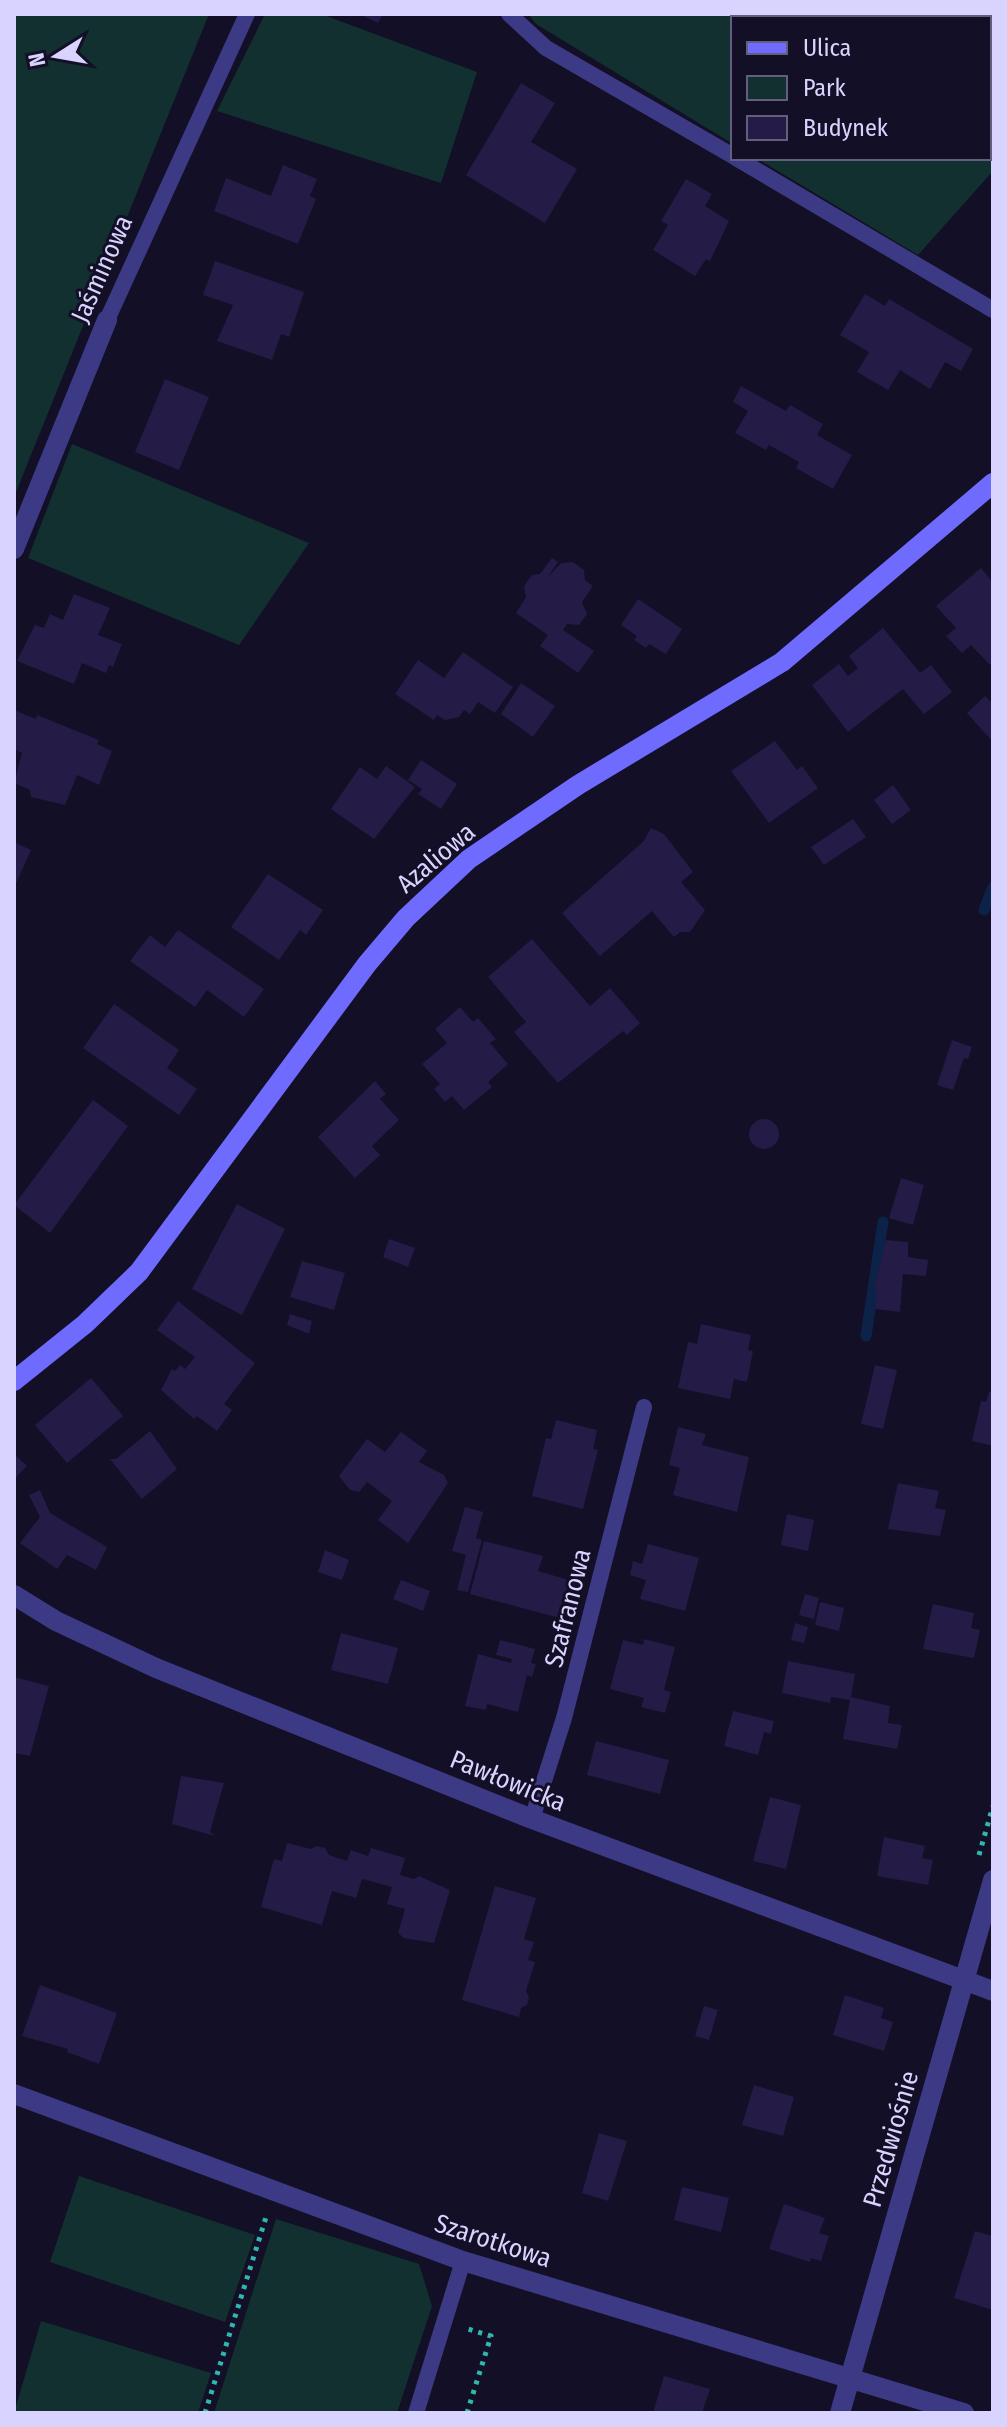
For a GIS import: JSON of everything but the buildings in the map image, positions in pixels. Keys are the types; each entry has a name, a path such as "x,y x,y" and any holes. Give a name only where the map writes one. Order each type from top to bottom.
{"street":[{"name":"Jaśminowa","path":"14,549 107,320"},
{"name":"Azaliowa","path":"14,1381 85,1324 139,1272 367,964 406,918 469,859 578,785 782,662 993,483"},
{"name":"Pawłowicka","path":"14,1595 56,1621 156,1668 532,1819 993,1991"},
{"name":"Przedwiośnie","path":"840,2413 993,1880"},
{"name":"Szarotkowa","path":"14,2094 463,2261 964,2413"}],"lane":[{"name":"Jaśminowa","path":"107,320 247,14"},
{"path":"509,14 546,48 731,155"},
{"path":"740,160 993,310"},
{"name":"Szafranowa","path":"532,1819 564,1718 644,1407"},
{"path":"416,2413 463,2261"}],"path":[{"path":"205,2413 274,2191"},
{"path":"444,2323 491,2336 467,2413"}],"green space":[{"path":"14,14 209,14 14,497"},
{"path":"265,14 321,14 477,72 441,183 217,111"},
{"path":"528,14 993,14 993,171 918,255 759,160 991,160 991,16 731,16 731,143 536,24"},
{"path":"72,444 309,543 239,645 28,558"},
{"path":"79,2176 255,2235 225,2322 50,2262"},
{"path":"276,2219 419,2264 432,2306 397,2413 214,2413"},
{"path":"41,2321 211,2373 198,2413 14,2413"}],"waterway":[{"path":"984,910 993,887"},
{"path":"866,1336 883,1222"}]}
